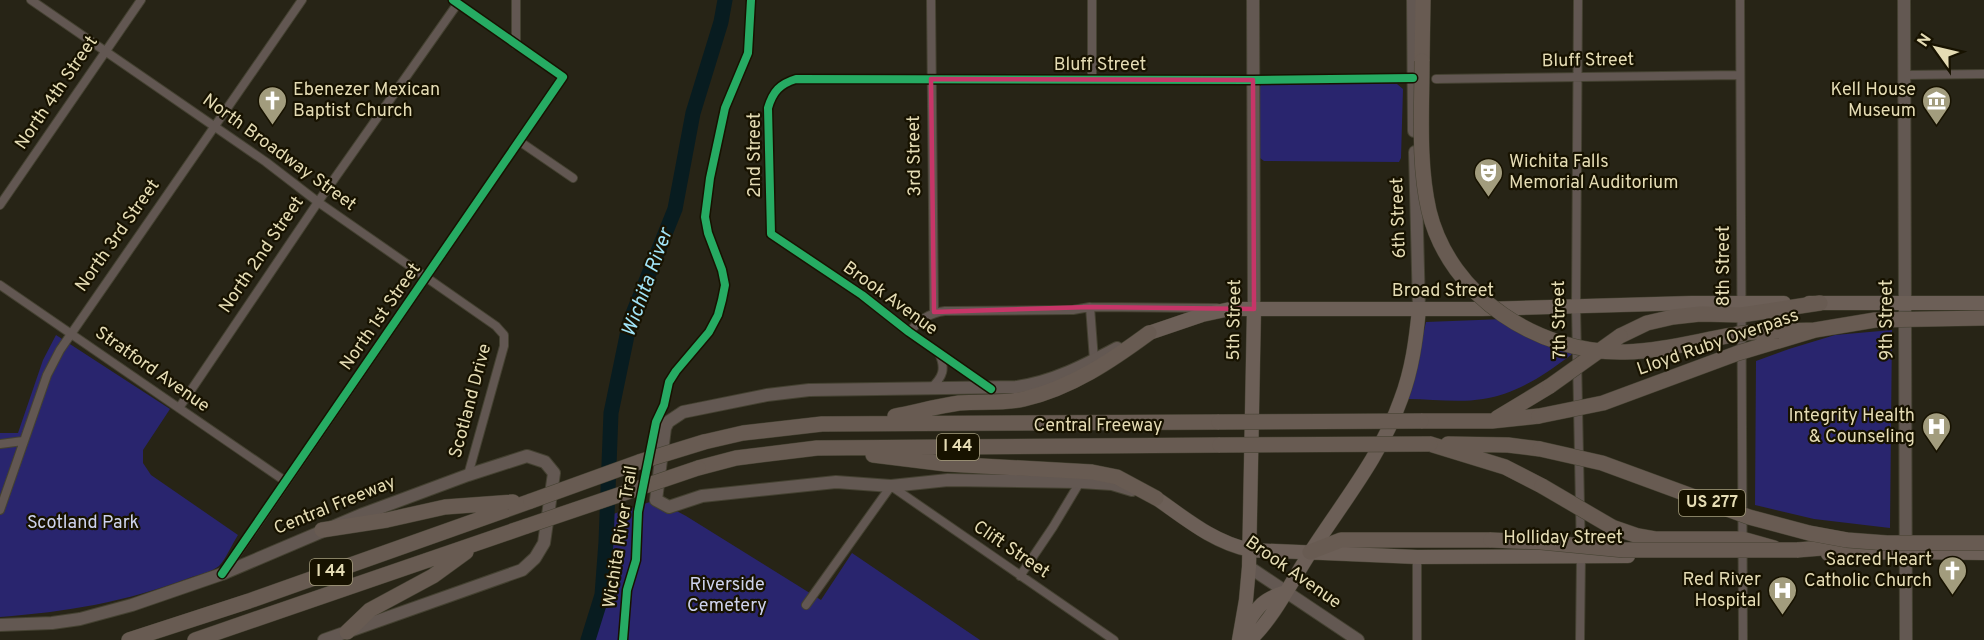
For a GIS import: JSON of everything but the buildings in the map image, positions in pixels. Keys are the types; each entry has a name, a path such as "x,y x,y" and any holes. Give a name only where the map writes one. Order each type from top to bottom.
{"highway":[{"path":"1423,0 1424,182 1430,213 1439,240 1455,266 1466,281 1506,318 1544,337 1586,348 1611,351 1650,350 1736,334 1815,330"},
{"path":"1492,421 1550,386 1620,336 1647,323 1673,317 1741,309 1820,303"},
{"name":"Lloyd Ruby Overpass","path":"1539,416 1603,403 1738,353 1815,330 1875,320 1984,318"},
{"path":"860,423 959,404 1010,402 1038,395 1088,375 1113,360 1149,333"},
{"name":"Central Freeway","path":"129,640 249,601 639,462 704,442 778,428 860,423 1492,421 1539,416"},
{"path":"1430,444 1505,467 1612,527 1638,536 1742,539 1802,555"},
{"name":"Central Freeway","path":"195,640 698,468 736,458 817,448 1508,445 1540,449 1602,463 1777,526 1847,540 1887,543"},
{"path":"817,448 946,464 1092,472 1116,477 1156,498"},
{"path":"322,530 387,520 445,507 531,501"},
{"path":"1310,552 1341,540 1491,540 1624,550 1671,551 1797,550 1887,543"},
{"path":"347,632 370,610 433,576 478,543"},
{"name":"US 277","path":"1887,543 1984,543"}],"main road":[{"name":"5th Street","path":"1244,638 1250,550 1254,309 1254,0"},
{"name":"6th Street","path":"1244,638 1258,633 1367,467 1401,400 1410,368 1416,341 1419,309 1413,0"},
{"name":"9th Street","path":"1904,0 1906,640"},
{"name":"Broad Street","path":"1230,309 1576,307 1691,303 1741,309"},
{"path":"1820,303 1984,303"},
{"path":"1156,498 1112,484 948,480 891,486 836,482 702,496 669,507 656,500 665,428 668,422 683,412 768,395 809,390 991,389 1035,384 1060,376 1149,333 1202,315 1230,309"},
{"name":"Central Freeway","path":"0,626 80,619 132,605 222,574 322,530 468,475 527,456 545,462 554,472 544,543 535,558 522,570 324,640"},
{"name":"Holliday Street","path":"1156,498 1208,535 1232,546 1250,550 1417,557 1742,556 1905,552 1984,554"},
{"name":"Brook Avenue","path":"1208,535 1249,567 1358,640"}],"street":[{"name":"North Broadway Street","path":"31,0 266,162 318,202 496,326 504,335"},
{"name":"North 4th Street","path":"0,205 141,0"},
{"name":"North 3rd Street","path":"0,510 47,375 70,333 302,0"},
{"path":"516,0 516,45"},
{"name":"3rd Street","path":"931,0 934,312"},
{"path":"1092,0 1092,80"},
{"name":"7th Street","path":"1578,0 1576,307 1581,556 1580,640"},
{"name":"8th Street","path":"1740,0 1743,640"},
{"path":"455,2 516,45"},
{"name":"North 2nd Street","path":"179,408 455,2"},
{"name":"North 1st Street","path":"222,574 563,77 516,45"},
{"path":"1904,75 1984,74"},
{"name":"Bluff Street","path":"1436,79 1740,75"},
{"name":"Bluff Street","path":"787,82 796,79 1413,78"},
{"name":"2nd Street","path":"771,234 768,108 778,87 787,82"},
{"path":"519,141 573,178"},
{"name":"Brook Avenue","path":"771,234 862,295 909,332 991,389"},
{"name":"Stratford Avenue","path":"0,285 285,481"},
{"path":"1090,307 1094,360"},
{"name":"Broad Street","path":"934,312 1073,310 1090,307 1230,309"},
{"path":"909,332 934,312"},
{"name":"Scotland Drive","path":"468,475 504,346 504,335"},
{"name":"Brook Avenue","path":"930,389 942,376 944,364 939,353"},
{"path":"0,444 23,441"},
{"path":"1020,576 1080,482"},
{"path":"806,605 891,486"},
{"name":"Clift Street","path":"891,486 1114,640"},
{"path":"1417,557 1417,640"}],"highlighted area":[{"path":"931,79 1253,80 1254,309 1090,307 934,312"}],"green space":[{"path":"1263,83 1397,84 1403,89 1399,162 1264,161 1260,158 1260,86"},
{"path":"1504,319 1574,351 1530,383 1507,393 1465,401 1408,399 1426,322"},
{"path":"1892,330 1890,528 1814,519 1755,505 1756,361 1835,335"},
{"name":"Scotland Park","path":"56,335 170,409 143,450 143,463 151,475 238,535 219,566 204,573 142,594 96,605 0,617 0,433 18,433 43,360"},
{"name":"Riverside Cemetery","path":"656,500 686,516 821,600 852,553 980,640 588,640 602,595 607,516"}],"waterway":[{"name":"Wichita River","path":"588,640 602,595 611,413 630,321 675,209 693,113 721,22 725,0"}],"cycle path":[{"path":"222,574 563,77 453,0"},
{"name":"Wichita River Trail","path":"623,640 627,590 636,560 638,512 656,422 664,405 669,382 709,332 718,315 722,300 725,285 722,270 708,233 705,217 710,178 725,108 748,53 751,0"},
{"path":"991,389 909,332 862,295 771,234 768,108 772,97 781,86 796,79 1413,78"}],"place":[{"name":"Ebenezer Mexican Baptist Church","path":"272,126"},
{"name":"Kell House Museum","path":"1937,126"},
{"name":"Wichita Falls Memorial Auditorium","path":"1488,198"},
{"name":"Integrity Health & Counseling","path":"1936,452"},
{"name":"Sacred Heart Catholic Church","path":"1953,596"},
{"name":"Red River Hospital","path":"1782,616"}]}
